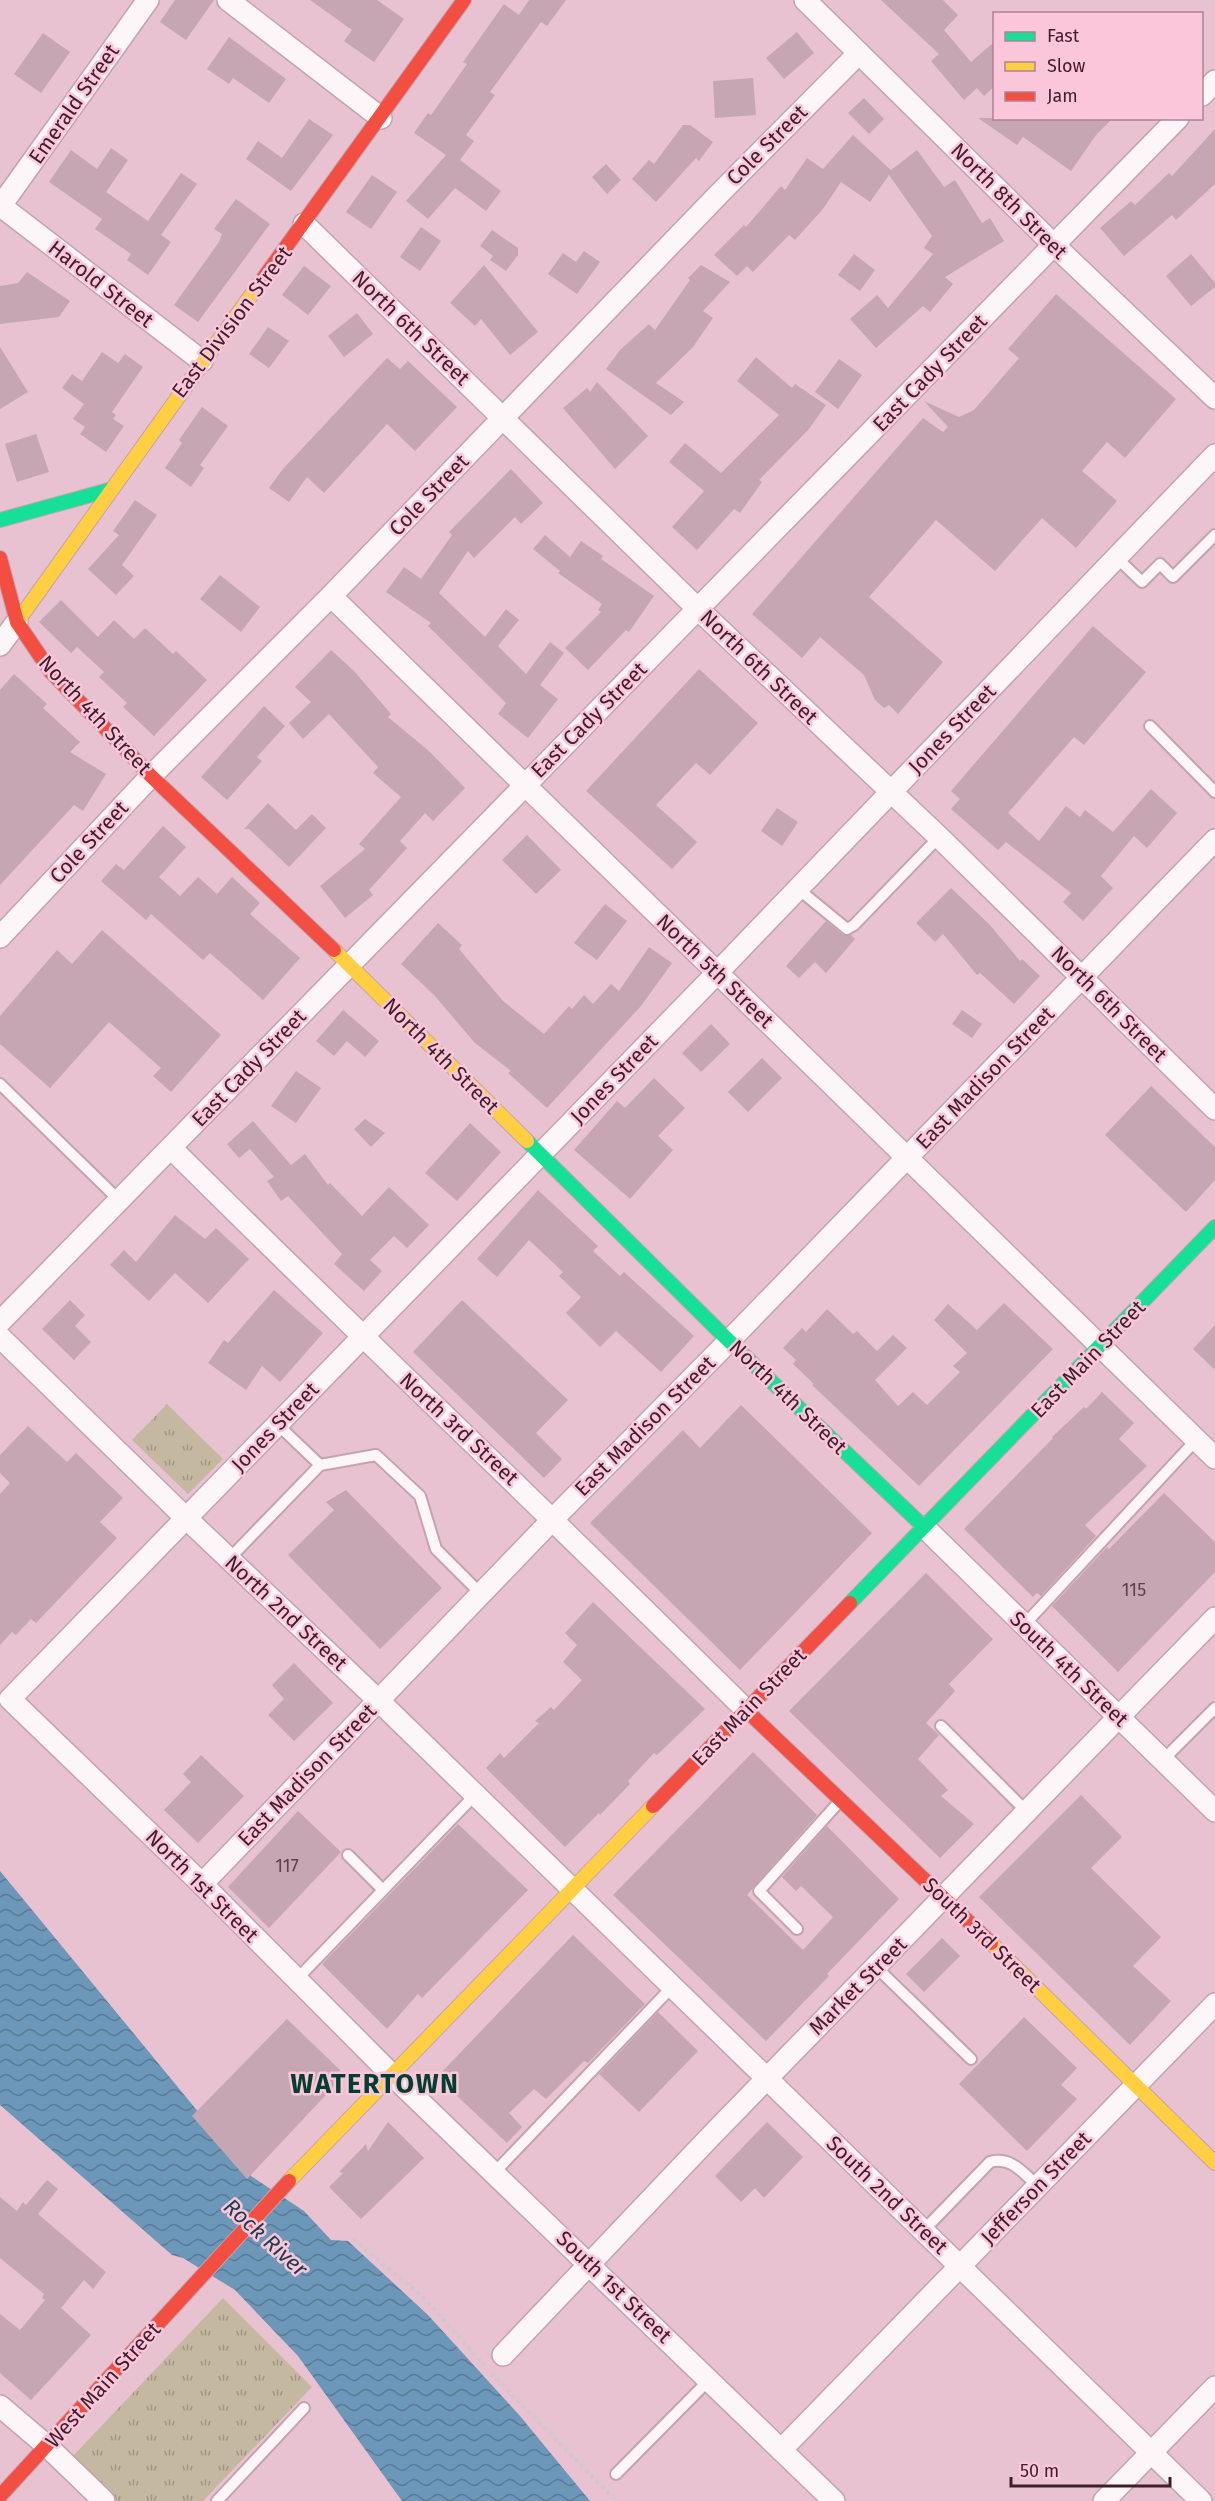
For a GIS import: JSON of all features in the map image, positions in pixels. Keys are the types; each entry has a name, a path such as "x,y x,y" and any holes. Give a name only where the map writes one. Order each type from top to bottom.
{"street":[{"name":"Emerald Street","path":"0,207 148,0"},
{"path":"228,0 381,118"},
{"name":"East Division Street","path":"0,645 109,490 381,118 464,0"},
{"name":"North 8th Street","path":"806,0 1055,246 1215,398"},
{"name":"Cole Street","path":"0,937 151,776 331,596 859,52"},
{"path":"1203,94 1215,81"},
{"name":"East Cady Street","path":"0,1322 1177,120"},
{"name":"Harold Street","path":"0,207 202,361"},
{"name":"North 6th Street","path":"304,224 698,609 939,837 1215,1108"},
{"name":"Jones Street","path":"10,1699 541,1155 1215,455"},
{"path":"0,520 109,490"},
{"name":"North 4th Street","path":"0,558 17,622 51,672 151,776 349,965 729,1341 924,1527"},
{"name":"North 5th Street","path":"331,596 1215,1458"},
{"name":"East Madison Street","path":"202,1884 553,1519 1084,978 1215,840"},
{"name":"North 3rd Street","path":"171,1148 362,1338 553,1519 746,1710"},
{"name":"East Main Street","path":"283,2187 1215,1227"},
{"name":"North 2nd Street","path":"0,1337 572,1890"},
{"name":"South 4th Street","path":"924,1527 1163,1760 1212,1802"},
{"name":"Market Street","path":"503,2355 766,2079 945,1898 1215,1618"},
{"name":"North 1st Street","path":"10,1699 202,1884 392,2075"},
{"name":"South 3rd Street","path":"746,1710 945,1898 1215,2163"},
{"name":"South 2nd Street","path":"572,1890 960,2266 1196,2499"},
{"name":"Jefferson Street","path":"781,2450 1215,2004"},
{"name":"South 1st Street","path":"392,2075 834,2501"},
{"name":"West Main Street","path":"0,2496 283,2187"},
{"path":"1104,2501 1215,2387"},
{"path":"0,2406 47,2446 104,2501"}],"lane":[{"path":"1116,558 1142,582 1160,564 1173,577 1215,535"},
{"path":"1150,726 1215,792"},
{"path":"797,888 847,929 854,925 939,837"},
{"path":"0,1084 120,1201"},
{"path":"277,1424 320,1465"},
{"path":"1024,1625 1196,1440"},
{"path":"229,1559 320,1465 376,1455 420,1496 436,1549 481,1594"},
{"path":"1163,1760 1215,1708"},
{"path":"941,1726 1027,1812"},
{"path":"297,1979 475,1795"},
{"path":"796,1929 759,1891 842,1800"},
{"path":"348,1855 383,1890"},
{"path":"876,1966 971,2060"},
{"path":"494,2173 672,1987"},
{"path":"924,2231 990,2162 999,2159 1009,2161 1038,2186"},
{"path":"616,2474 709,2379"},
{"path":"217,2501 303,2408"}],"green space":[{"path":"167,1404 223,1459 188,1494 132,1440"},
{"path":"223,2298 312,2387 203,2501 115,2501 70,2459"}],"water":[{"name":"Rock River","path":"0,1871 251,2176 304,2211 331,2240 348,2241 428,2315 520,2416 590,2501 402,2501 298,2356 235,2290 183,2258 172,2255 0,2105"}],"building":[{"path":"175,0 214,0 186,40 160,22"},
{"path":"310,0 377,0 404,19 374,62 344,41 352,30"},
{"path":"529,0 566,0 547,26 541,22 490,92 495,95 466,135 474,141 460,160 501,191 486,211 455,188 428,219 406,201 446,155 414,133 428,113 431,115 467,64 463,62 504,4 519,15"},
{"path":"881,0 943,0 958,15 944,30 971,62 993,43 993,88 984,96 977,88 964,100 931,61 939,54"},
{"path":"797,32 814,53 784,79 766,58"},
{"path":"43,33 70,52 41,93 14,74"},
{"path":"229,37 286,79 269,103 233,78 229,84 207,69"},
{"path":"753,78 756,115 715,118 713,81"},
{"path":"864,98 884,119 869,134 848,113"},
{"path":"978,118 1111,120 1096,135 1071,171 1023,137 1017,145"},
{"path":"309,119 333,135 291,191 246,159 258,141 282,158"},
{"path":"683,125 690,125 713,142 699,161 696,158 656,202 632,179 649,160 654,164"},
{"path":"1215,129 1215,184 1176,220 1172,215 1124,256 1100,228 1131,201 1135,205 1169,173 1172,176"},
{"path":"853,135 891,170 917,150 944,187 955,180 982,223 990,218 1004,241 945,277 953,284 930,312 923,306 876,348 850,319 877,295 888,308 933,254 924,248 932,236 889,175 870,202 841,182 823,209 795,240 789,235 753,272 747,266 737,276 714,255 744,225 746,227 781,186 785,190 807,158 823,169"},
{"path":"111,148 128,160 106,192 148,221 181,173 197,184 161,235 171,242 148,275 127,260 131,254 95,229 102,219 49,182 71,150 97,169"},
{"path":"606,164 621,180 607,194 592,177"},
{"path":"372,175 397,192 371,229 346,212"},
{"path":"236,199 270,224 198,322 174,305 219,242 222,234 214,229"},
{"path":"421,227 441,241 420,271 400,257"},
{"path":"492,230 518,248 518,255 506,271 490,260 493,256 480,246"},
{"path":"584,251 600,262 577,294 548,274 563,253 576,262"},
{"path":"854,254 875,270 860,291 838,275"},
{"path":"1191,254 1215,283 1215,287 1191,306 1166,276"},
{"path":"484,265 538,332 510,355 481,319 475,326 450,303"},
{"path":"701,265 730,282 703,311 713,318 693,347 656,383 684,402 671,415 606,369 620,350 649,324 655,330 690,280 688,278"},
{"path":"304,266 331,286 308,315 282,295"},
{"path":"27,272 70,301 59,317 0,324 0,286 18,283"},
{"path":"1056,294 1176,399 1125,458 1107,442 1082,471 1117,501 1076,548 1042,518 995,571 936,520 869,597 943,662 898,714 889,705 884,708 875,700 864,675 820,637 802,658 752,614 923,418 943,432 948,427 924,401 959,417 974,410 1019,358 1008,349"},
{"path":"357,313 373,334 344,357 328,336"},
{"path":"268,327 289,341 269,368 249,354"},
{"path":"0,347 28,392 0,409"},
{"path":"102,352 118,363 125,354 143,367 112,412 116,415 113,419 124,426 106,452 80,434 85,427 73,419 84,404 62,388 72,374 82,381"},
{"path":"756,357 792,388 795,384 826,405 809,429 759,480 762,482 740,513 734,509 697,550 672,527 704,491 669,462 685,443 721,473 779,415 737,381"},
{"path":"387,358 400,369 408,361 457,407 415,451 387,424 324,493 307,477 289,502 269,488 282,470"},
{"path":"839,359 862,375 838,409 815,392"},
{"path":"597,382 648,436 615,469 563,408 587,388 590,392"},
{"path":"202,407 228,426 200,465 204,468 191,487 165,468 182,443 179,440"},
{"path":"36,434 49,472 17,482 5,444"},
{"path":"511,469 543,503 521,524 515,517 474,558 468,551 439,593 485,637 506,609 519,620 498,646 526,674 550,642 564,653 540,685 558,699 528,738 498,714 506,703 428,626 431,623 386,592 404,567 421,579 452,535 449,532"},
{"path":"135,500 157,515 122,565 134,576 116,595 88,569 119,535 113,531"},
{"path":"545,535 570,557 581,541 603,556 601,559 654,596 629,632 626,630 588,670 565,648 601,612 598,610 602,604 558,573 560,571 533,549"},
{"path":"220,575 260,607 241,632 200,599"},
{"path":"61,600 98,637 114,620 134,639 145,628 173,654 176,651 207,680 154,736 123,707 127,703 99,677 104,672 77,647 71,653 39,622"},
{"path":"1093,626 1146,672 1084,745 1074,737 1008,813 1039,841 1066,806 1080,817 1085,810 1113,832 1151,789 1177,813 1147,848 1134,836 1101,876 1113,888 1083,921 1063,902 1071,893 1006,842 998,850 951,809 960,799 951,791"},
{"path":"331,650 354,671 391,714 388,717 430,752 465,788 433,821 425,813 400,841 407,848 369,890 373,895 345,918 320,886 365,849 359,844 401,797 373,773 378,767 329,714 303,739 289,723 311,702 295,687"},
{"path":"699,669 758,723 710,775 696,763 656,805 697,842 672,869 586,791"},
{"path":"14,674 47,704 43,708 80,742 70,752 106,774 83,811 74,805 0,885 0,690"},
{"path":"264,706 285,726 257,757 262,761 227,800 201,777"},
{"path":"268,803 296,830 312,814 326,828 289,867 249,829 244,829"},
{"path":"777,808 798,822 782,846 761,831"},
{"path":"163,826 186,847 159,877 180,896 198,877 217,894 232,877 260,903 250,914 300,958 263,1000 210,953 203,960 151,914 146,920 101,881 116,864 124,870"},
{"path":"527,835 561,870 536,894 502,860"},
{"path":"951,888 989,924 1020,961 1022,959 1040,976 1014,1004 980,973 977,975 943,934 935,942 916,923"},
{"path":"605,904 627,921 597,960 574,943"},
{"path":"826,921 843,935 851,935 855,939 826,973 815,962 799,978 786,966"},
{"path":"438,923 462,945 459,949 503,1001 544,1034 569,1006 572,1009 584,995 593,1004 611,984 619,991 649,947 672,963 641,1006 547,1108 508,1073 511,1071 475,1043 434,995 401,964"},
{"path":"102,930 221,1035 171,1092 153,1076 161,1068 109,1022 50,1088 0,1044 0,1016 57,950 72,964"},
{"path":"343,1010 379,1041 365,1057 347,1041 334,1056 316,1041"},
{"path":"962,1010 982,1024 972,1038 952,1024"},
{"path":"711,1024 730,1044 701,1072 682,1053"},
{"path":"762,1058 782,1078 748,1112 728,1092"},
{"path":"296,1071 321,1088 296,1123 271,1106"},
{"path":"654,1078 685,1108 658,1136 673,1150 630,1199 574,1150 617,1101 625,1108"},
{"path":"1151,1086 1215,1147 1215,1180 1186,1212 1105,1135"},
{"path":"365,1119 385,1133 371,1147 354,1129"},
{"path":"253,1121 291,1165 305,1154 328,1185 330,1183 362,1216 389,1187 429,1225 407,1248 394,1236 370,1260 382,1271 364,1291 334,1264 342,1254 288,1196 281,1201 267,1181 274,1177 250,1149 239,1158 227,1144"},
{"path":"470,1123 501,1152 457,1201 425,1173"},
{"path":"538,1190 598,1246 593,1251 620,1276 624,1272 694,1336 661,1372 616,1331 600,1347 566,1313 581,1297 559,1276 563,1272 529,1240 497,1277 477,1259"},
{"path":"175,1215 205,1239 216,1228 249,1259 208,1303 175,1273 149,1301 110,1265 124,1250 136,1262"},
{"path":"274,1290 323,1333 280,1382 262,1366 246,1390 208,1363 224,1340 228,1343"},
{"path":"70,1300 85,1315 75,1326 91,1342 74,1360 42,1329"},
{"path":"462,1300 568,1400 536,1433 562,1459 544,1478 413,1352"},
{"path":"1004,1303 1053,1349 919,1486 812,1385 814,1384 793,1364 796,1360 783,1348 802,1328 806,1332 827,1309 853,1334 857,1331 877,1351 893,1335 907,1348 875,1380 898,1406 913,1392 927,1405 960,1372 953,1366 967,1353 934,1320 948,1304 977,1330"},
{"path":"1215,1325 1215,1370 1193,1349"},
{"path":"1102,1392 1134,1423 1119,1439 1147,1466 1085,1525 1096,1536 1041,1596 1037,1593 1033,1597 964,1529 1052,1437 1084,1407 1086,1409"},
{"path":"741,1405 872,1533 740,1670 590,1523 683,1430 700,1448"},
{"path":"28,1426 67,1462 76,1453 123,1498 100,1522 117,1538 36,1623 31,1619 16,1635 12,1632 0,1645 0,1494 10,1483 0,1473 0,1455"},
{"path":"346,1490 442,1588 380,1649 288,1555 334,1510 326,1502"},
{"path":"1164,1493 1215,1542 1215,1572 1118,1672 1052,1606 1107,1547 1109,1549"},
{"path":"926,1573 993,1639 949,1684 955,1691 926,1723 939,1735 918,1759 948,1790 941,1796 974,1824 940,1858 789,1711"},
{"path":"593,1602 705,1709 657,1755 654,1753 628,1781 630,1784 565,1847 486,1768 500,1753 504,1758 539,1723 535,1721 551,1707 554,1710 582,1680 563,1662 577,1645 565,1633"},
{"path":"294,1663 333,1703 294,1741 268,1715 284,1699 272,1685"},
{"path":"753,1752 817,1815 747,1895 803,1950 833,1917 801,1886 796,1891 782,1877 827,1826 899,1899 766,2041 613,1895"},
{"path":"201,1755 244,1796 198,1843 164,1810 191,1782 183,1774"},
{"path":"1081,1795 1122,1837 1091,1868 1161,1937 1133,1966 1171,2001 1130,2045 979,1897"},
{"path":"298,1811 341,1852 269,1928 228,1887"},
{"path":"458,1824 528,1890 422,1998 418,1994 387,2029 322,1964"},
{"path":"573,1935 645,2004 588,2063 584,2061 546,2099 534,2089 509,2113 522,2127 507,2143 437,2077"},
{"path":"942,1938 960,1956 924,1992 906,1974"},
{"path":"658,2012 698,2051 639,2112 599,2074"},
{"path":"1024,2017 1077,2068 1061,2085 1077,2099 1027,2151 959,2084"},
{"path":"287,2019 340,2070 339,2081 247,2179 192,2116"},
{"path":"388,2122 424,2158 361,2219 329,2187 343,2173 339,2172 366,2144 368,2151"},
{"path":"767,2122 803,2157 764,2198 755,2188 741,2202 715,2176"},
{"path":"47,2180 58,2189 38,2214 106,2272 93,2289 84,2280 61,2308 91,2335 31,2400 0,2373 0,2314 20,2330 45,2300 42,2298 44,2294 0,2258 0,2197 17,2211 23,2202 26,2205"}],"traffic: fast":[{"path":"0,520 109,490"},
{"path":"527,1141 729,1341 924,1527"},
{"path":"850,1603 1215,1227"}],"traffic: slow":[{"path":"17,622 257,287"},
{"path":"334,950 527,1141"},
{"path":"289,2181 653,1806"},
{"path":"991,1943 1215,2163"}],"traffic: jam":[{"path":"257,287 464,0"},
{"path":"0,558 17,622 51,672 151,776 334,950"},
{"path":"653,1806 850,1603"},
{"path":"746,1710 991,1943"},
{"path":"0,2496 289,2181"}],"district":[{"name":"WATERTOWN","path":"375,2084"}]}
